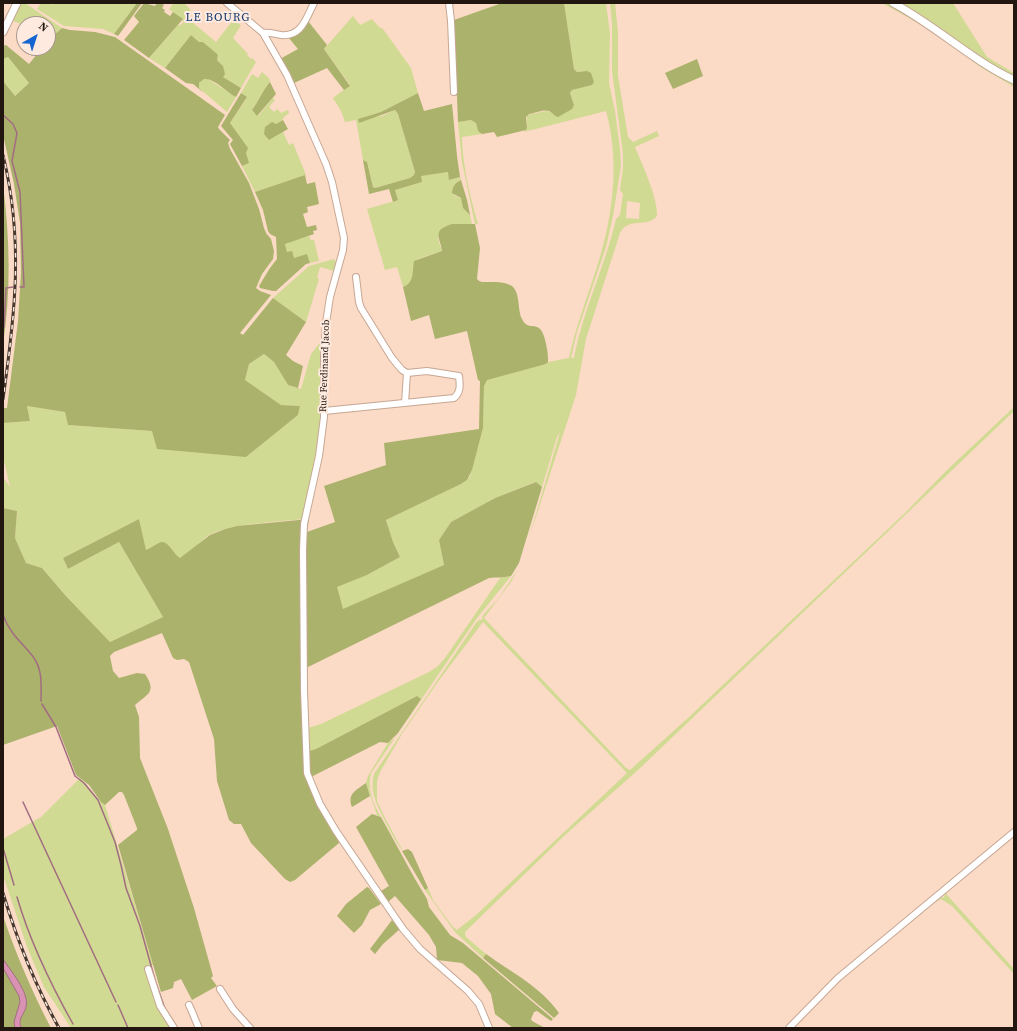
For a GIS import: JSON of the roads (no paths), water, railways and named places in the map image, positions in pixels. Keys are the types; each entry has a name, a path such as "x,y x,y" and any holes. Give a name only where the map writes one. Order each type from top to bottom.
{"main road":[{"path":"3,32 17,3"},
{"path":"893,3 927,23 985,64 1014,80"}],"street":[{"name":"Rue Ferdinand Jacob","path":"227,3 263,32 287,76 326,164 332,182 344,238 343,250 330,297 326,323 324,356 324,410 319,456 304,524 304,691 307,773 320,804 336,831 403,929 420,949 468,991 478,1004 489,1028"},
{"path":"263,32 286,35 296,32 305,20 314,3"},
{"path":"449,3 454,92"},
{"path":"324,410 454,398 458,395 460,390 459,376 427,371 407,373 402,370 392,358 361,308 356,276"},
{"path":"405,403 407,373"},
{"path":"789,1028 838,978 893,934 1014,832"},
{"path":"148,969 160,1006 174,1028"},
{"path":"220,989 225,999 250,1028"},
{"path":"189,1005 195,1015 195,1021 199,1028"}],"waterway":[{"path":"3,115 13,124 17,133 12,161 20,192 24,287 20,287"},
{"path":"3,328 6,288 13,287"},
{"path":"3,615 13,634 30,652 37,663 41,679 41,701"},
{"path":"42,704 56,727 75,776 84,783 98,800 115,842 126,888 140,926 155,980 165,1009"},
{"path":"23,802 116,1002"},
{"path":"3,848 14,885"},
{"path":"17,897 41,962 73,1024"},
{"path":"118,1005 128,1028"}],"railway":[{"path":"3,155 10,187 14,217 15,248 14,307 3,399"},
{"path":"3,893 27,962 59,1028"}],"district":[{"name":"LE BOURG","path":"218,18"}]}
